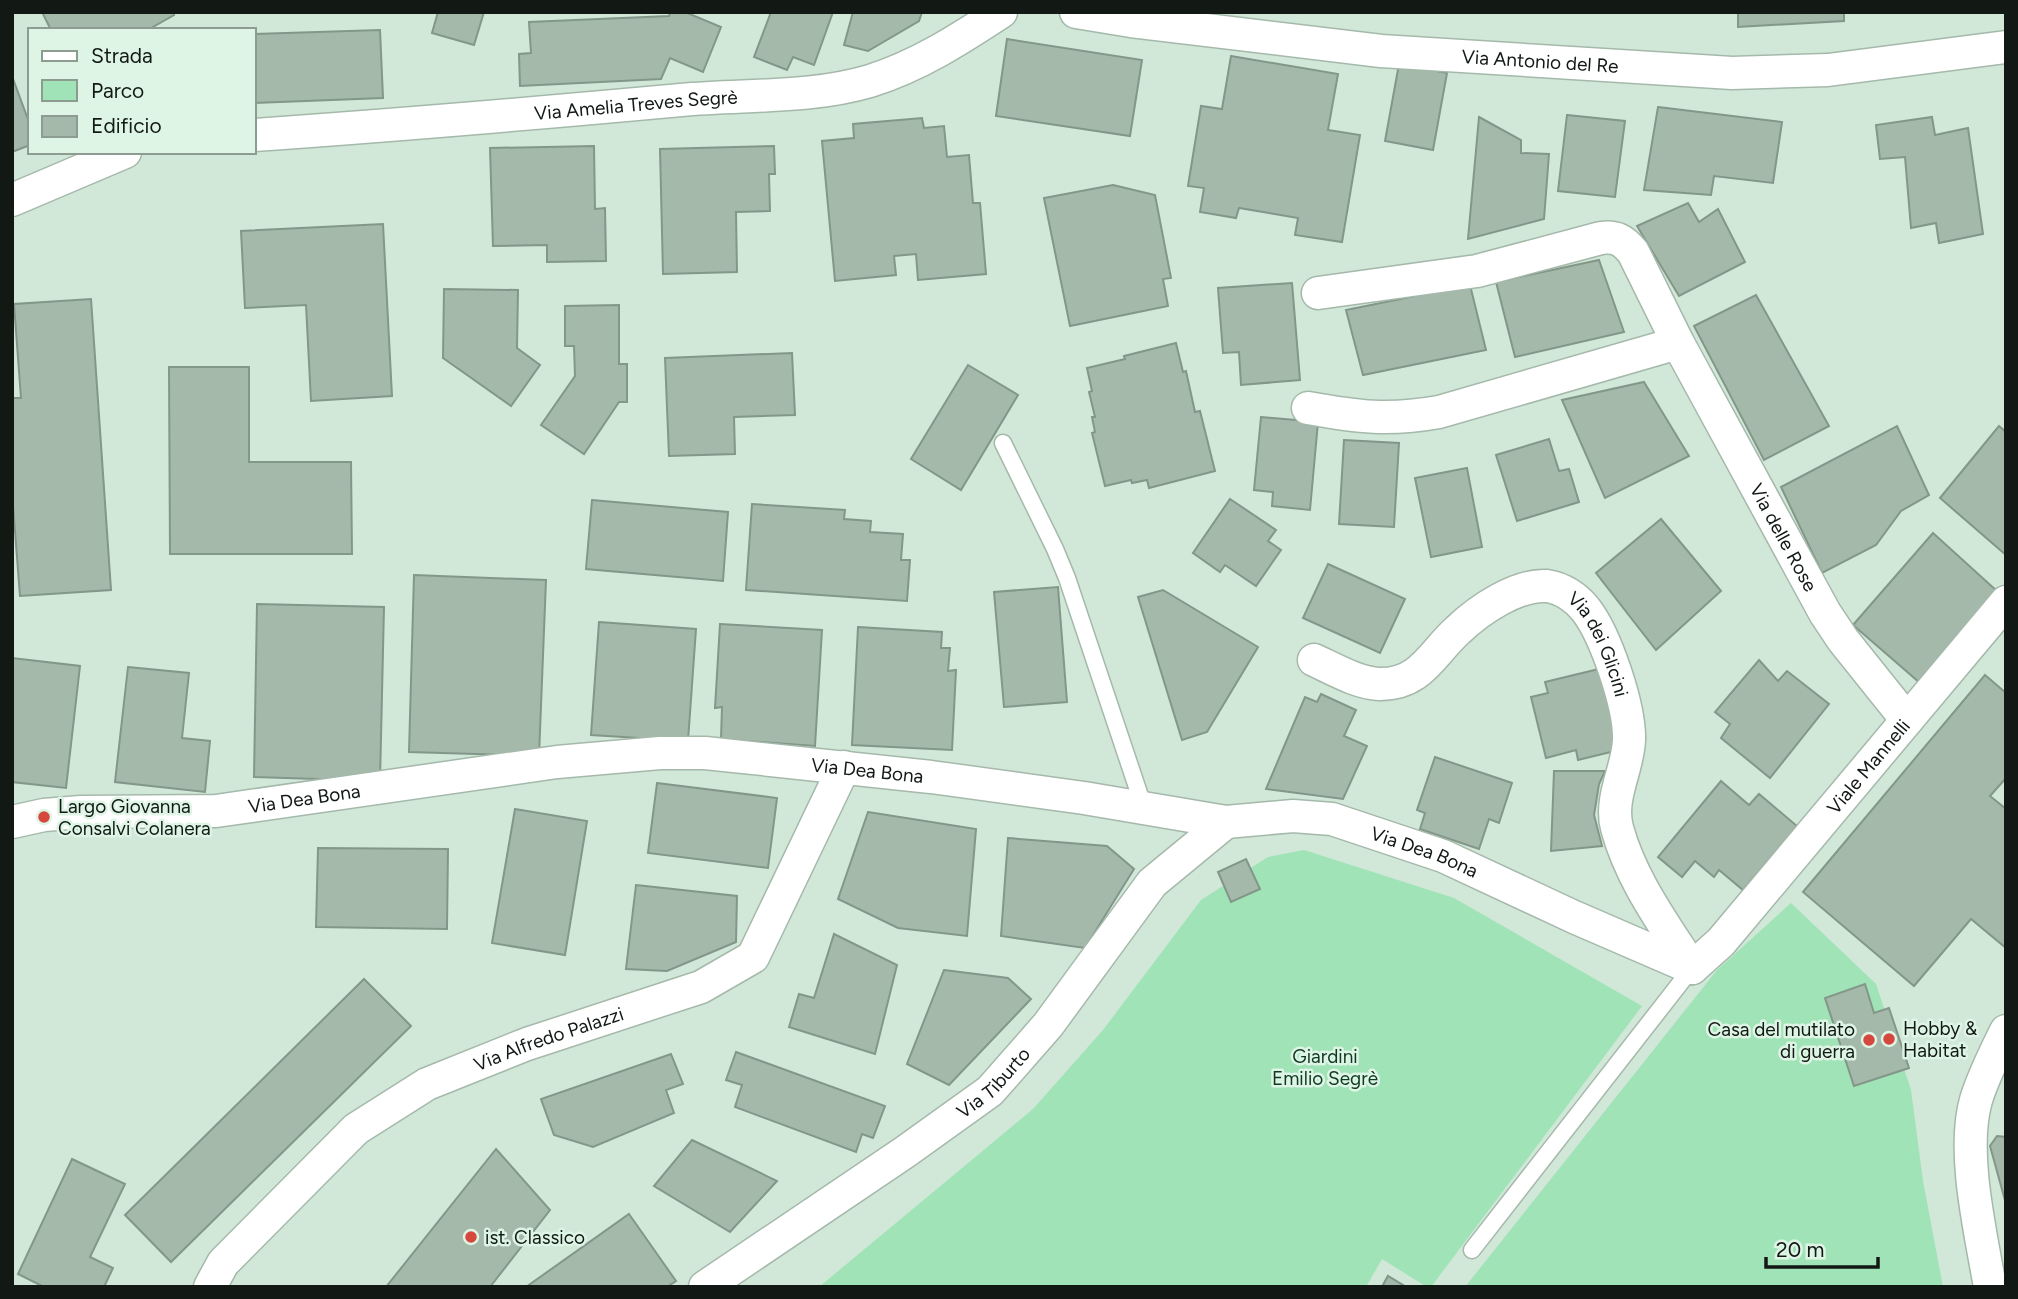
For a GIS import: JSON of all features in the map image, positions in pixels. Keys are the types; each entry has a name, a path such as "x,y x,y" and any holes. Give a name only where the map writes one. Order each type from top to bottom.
{"street":[{"name":"Via Amelia Treves Segrè","path":"256,135 709,98 792,94 835,88 869,81 914,63 946,48 1001,12"},
{"name":"Via Antonio del Re","path":"1076,12 1381,51 1732,74 1828,70 2006,47"},
{"path":"12,200 120,154"},
{"name":"Via delle Rose","path":"1318,293 1477,271 1601,238 1614,237 1627,244 1825,613 1843,640 1907,720"},
{"path":"1308,408 1375,418 1439,412 1678,343"},
{"name":"Via dei Glicini","path":"1314,660 1369,683 1395,682 1424,668 1459,629 1510,594 1529,587 1547,586 1573,597 1586,609 1604,642 1619,686 1629,728 1628,752 1615,814 1618,832 1641,886 1692,968"},
{"name":"Viale Mannelli","path":"1692,968 1730,931 2006,602"},
{"name":"Via Dea Bona","path":"12,822 81,812 216,811 557,762 705,753 931,776 1226,822 1293,816 1341,821 1443,856 1692,968"},
{"name":"Via Alfredo Palazzi","path":"210,1287 223,1264 356,1129 427,1084 527,1044 701,987 753,957 844,767"},
{"name":"Via Tiburto","path":"705,1287 990,1091 1048,1025 1152,883 1226,822"},
{"path":"1990,1287 1970,1144 1976,1099 2006,1031"}],"lane":[{"path":"1003,443 1067,578 1144,808"},
{"path":"1472,1251 1692,968"}],"green space":[{"name":"Giardini Emilio Segrè","path":"1304,850 1454,898 1642,1006 1431,1287 1382,1259 1366,1287 819,1287 1033,1109 1103,1030 1201,900 1268,857"},
{"path":"1791,903 1876,984 1911,1090 1923,1181 1943,1287 1465,1287 1717,970"}],"building":[{"path":"42,12 173,12 174,15 153,28 50,28"},
{"path":"438,12 484,12 474,45 432,33"},
{"path":"670,12 685,12 721,27 703,72 670,58 661,79 520,86 519,54 531,53 529,22 669,16"},
{"path":"771,12 833,12 814,65 793,57 787,70 754,57"},
{"path":"853,12 922,12 919,21 868,51 844,45"},
{"path":"1738,12 1844,12 1844,21 1738,27"},
{"path":"380,30 383,98 256,103 256,34"},
{"path":"1007,39 1142,60 1130,136 996,116"},
{"path":"1231,56 1338,74 1328,130 1360,135 1342,242 1295,235 1298,218 1239,208 1236,218 1200,212 1204,188 1188,186 1201,106 1222,109"},
{"path":"1399,64 1447,73 1433,150 1385,141"},
{"path":"12,76 28,120 28,146 12,152"},
{"path":"1658,107 1782,122 1773,183 1714,176 1711,195 1644,190"},
{"path":"1567,115 1625,121 1615,197 1558,191"},
{"path":"1479,117 1521,140 1521,153 1549,154 1544,219 1468,239"},
{"path":"1932,117 1935,135 1968,128 1983,234 1939,243 1936,223 1911,228 1905,157 1880,159 1876,125"},
{"path":"922,118 924,128 944,126 947,157 969,155 973,203 980,203 986,274 918,280 916,254 894,256 896,275 835,281 822,141 854,138 853,124"},
{"path":"594,146 595,209 605,208 606,261 547,262 547,245 493,246 490,148"},
{"path":"774,146 775,174 769,174 770,211 736,212 737,272 663,274 660,149"},
{"path":"1113,185 1155,195 1171,278 1163,279 1168,306 1070,326 1044,198"},
{"path":"1688,203 1699,222 1718,209 1745,262 1679,296 1637,226"},
{"path":"383,224 392,396 311,401 306,305 245,308 241,231"},
{"path":"1599,260 1624,332 1515,357 1496,282"},
{"path":"1292,283 1300,380 1241,385 1239,352 1223,353 1218,288"},
{"path":"1470,285 1486,350 1363,375 1346,310"},
{"path":"444,289 518,290 517,348 540,365 511,406 443,358"},
{"path":"1756,295 1829,426 1764,460 1694,326"},
{"path":"91,299 111,590 20,596 12,492 12,398 21,398 14,304"},
{"path":"619,305 619,364 627,364 627,402 619,402 584,454 541,425 575,376 574,346 565,346 565,306"},
{"path":"1176,343 1183,372 1186,371 1195,412 1200,411 1215,471 1149,488 1147,480 1132,483 1131,480 1105,486 1092,433 1095,432 1092,417 1095,417 1087,368"},
{"path":"792,353 795,415 734,417 735,454 669,456 665,358"},
{"path":"968,365 1018,395 961,490 911,459"},
{"path":"169,367 249,367 249,462 351,462 352,554 170,554"},
{"path":"1644,382 1689,456 1605,498 1562,400"},
{"path":"1261,417 1318,422 1310,510 1272,506 1273,492 1254,490"},
{"path":"1897,426 1929,495 1901,511 1876,545 1822,573 1781,487"},
{"path":"1999,426 2006,432 2006,555 1940,498"},
{"path":"1549,439 1559,471 1569,469 1579,502 1517,521 1496,455"},
{"path":"1344,440 1399,443 1394,527 1339,524"},
{"path":"1467,468 1482,547 1431,557 1415,478"},
{"path":"1230,499 1276,530 1268,541 1281,550 1256,586 1225,565 1220,572 1193,553"},
{"path":"592,500 728,512 723,581 586,569"},
{"path":"752,504 845,510 844,519 871,521 870,532 903,534 901,560 910,560 907,601 746,590"},
{"path":"1661,519 1721,591 1656,650 1596,573"},
{"path":"1933,533 1997,591 1920,683 1853,625"},
{"path":"1328,564 1405,599 1380,653 1303,618"},
{"path":"414,575 546,580 539,756 409,752"},
{"path":"1058,587 1067,702 1004,707 994,592"},
{"path":"1163,590 1258,647 1207,732 1182,740 1138,597"},
{"path":"257,604 384,607 380,781 254,777"},
{"path":"599,622 696,629 688,741 591,735"},
{"path":"720,624 822,630 815,746 721,739 722,707 715,708"},
{"path":"858,627 942,632 941,648 950,648 948,671 956,670 952,750 852,745"},
{"path":"12,658 80,666 66,788 12,782"},
{"path":"1759,660 1778,681 1787,671 1829,704 1770,778 1721,738 1730,724 1715,712"},
{"path":"128,667 189,673 182,738 210,741 205,792 115,782"},
{"path":"1607,667 1627,748 1578,760 1576,750 1546,758 1531,697 1548,693 1545,682"},
{"path":"1985,675 2006,693 2006,778 1990,796 2006,809 2006,948 1971,919 1914,986 1803,892"},
{"path":"1321,694 1356,710 1344,736 1367,746 1343,799 1266,789 1305,697 1317,702"},
{"path":"1435,757 1512,783 1499,823 1489,819 1479,849 1420,829 1425,813 1417,810"},
{"path":"1554,771 1605,771 1599,784 1594,815 1602,846 1551,851"},
{"path":"1721,781 1749,805 1759,794 1797,826 1743,890 1719,870 1714,877 1695,861 1682,877 1658,857"},
{"path":"657,783 777,798 768,868 648,853"},
{"path":"515,809 587,821 565,955 492,943"},
{"path":"868,812 976,829 967,936 898,928 838,899"},
{"path":"1008,838 1107,846 1134,869 1085,948 1001,936"},
{"path":"318,848 448,849 447,929 316,927"},
{"path":"1246,859 1260,889 1231,902 1218,872"},
{"path":"636,885 737,896 736,942 667,971 626,969"},
{"path":"834,934 897,965 875,1054 789,1027 799,994 814,998"},
{"path":"944,970 1008,978 1031,999 949,1085 907,1064"},
{"path":"364,979 411,1026 171,1262 125,1215"},
{"name":"Casa del mutilato di guerra","path":"1865,984 1874,1013 1889,1008 1909,1068 1854,1086 1825,998"},
{"path":"736,1052 885,1106 873,1138 862,1134 856,1152 735,1107 742,1085 726,1080"},
{"path":"671,1054 683,1084 666,1090 674,1113 593,1147 554,1135 541,1099"},
{"path":"1997,1136 2006,1137 2006,1204 1990,1146"},
{"path":"692,1140 777,1181 730,1232 654,1186"},
{"path":"496,1149 550,1210 490,1287 386,1287"},
{"path":"72,1159 125,1184 90,1257 113,1268 104,1287 44,1287 18,1274"},
{"path":"629,1214 676,1281 667,1287 526,1287"},
{"path":"1388,1276 1406,1287 1382,1287"},
{"path":"1388,1276 1406,1287 1382,1287"}],"place":[{"name":"Largo Giovanna Consalvi Colanera","path":"44,817"},
{"name":"Hobby & Habitat","path":"1889,1039"},
{"name":"Casa del mutilato di guerra","path":"1869,1040"},
{"name":"ist. Classico","path":"471,1237"}]}
